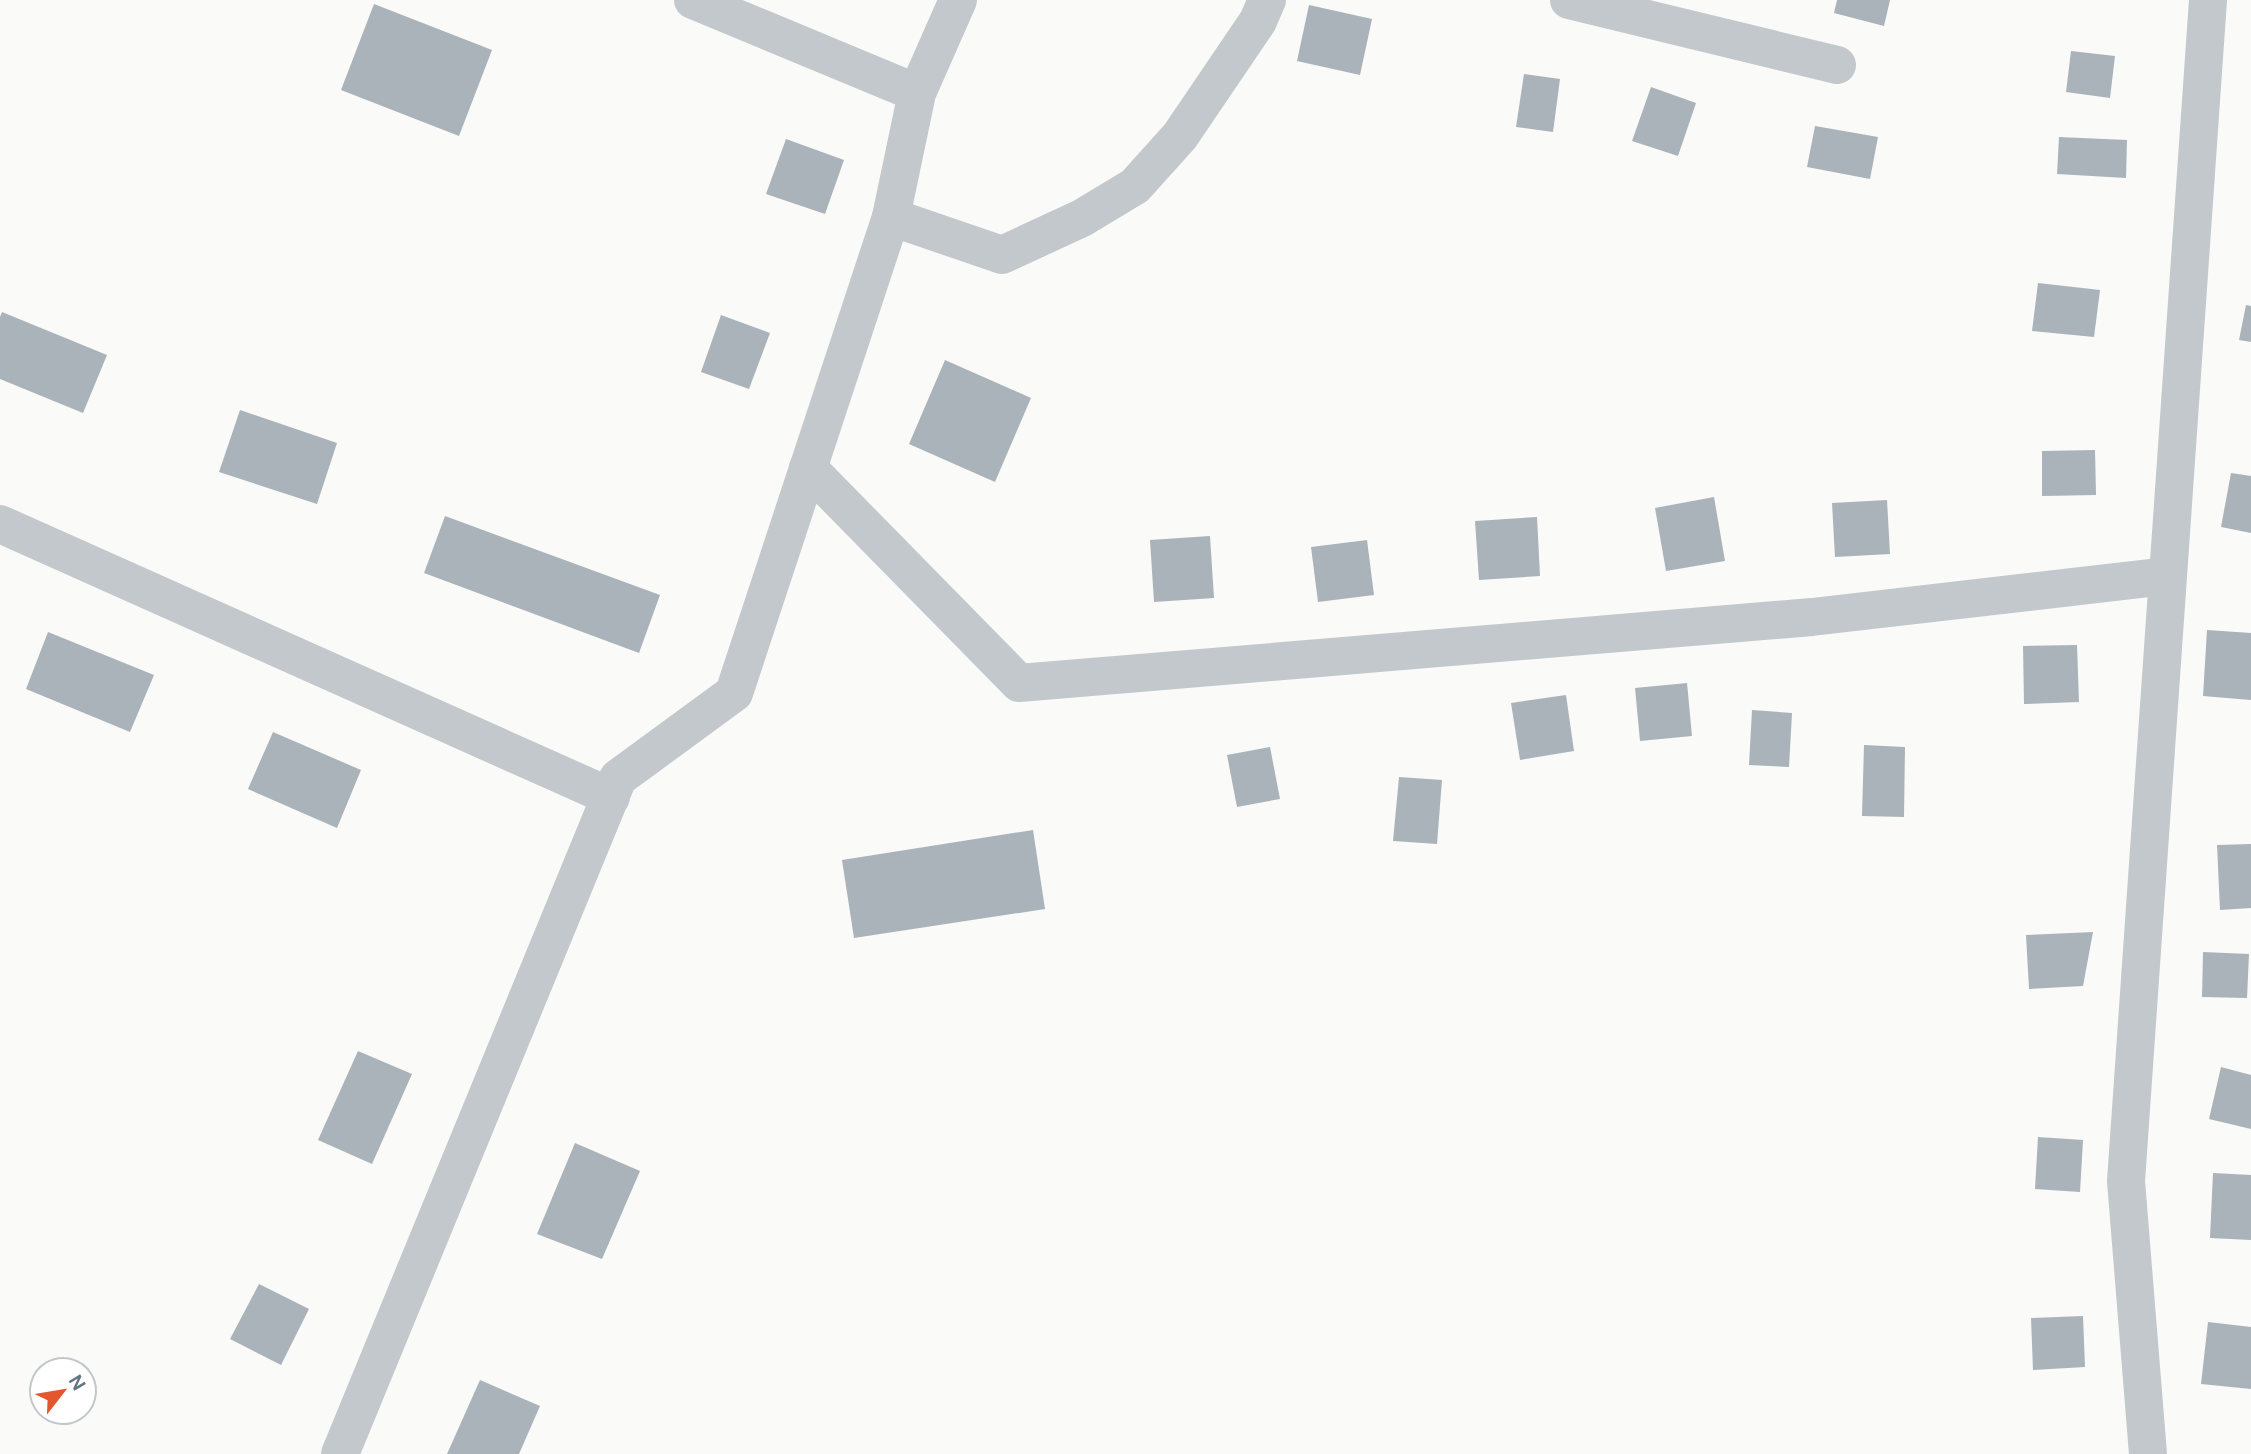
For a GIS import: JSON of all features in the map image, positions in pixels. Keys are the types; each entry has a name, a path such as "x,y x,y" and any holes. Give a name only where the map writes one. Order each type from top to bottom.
{"street":[{"path":"693,0 917,93"},
{"path":"340,1454 618,778 734,693 891,217 917,93 958,0"},
{"path":"891,217 1002,255 1082,218 1135,186 1180,136 1258,21 1267,0"},
{"path":"1569,0 1837,65"},
{"path":"2148,1454 2126,1181 2208,0"},
{"path":"808,468 1019,683 1812,617 2167,576"},
{"path":"0,524 611,797"}],"building":[{"path":"1837,0 1890,0 1884,26 1834,13"},
{"path":"374,4 492,50 459,136 341,90"},
{"path":"1309,5 1372,19 1360,75 1297,61"},
{"path":"2071,51 2115,56 2110,98 2066,92"},
{"path":"1524,74 1560,79 1553,132 1516,127"},
{"path":"1651,87 1696,103 1678,156 1632,141"},
{"path":"1815,126 1878,137 1870,179 1807,167"},
{"path":"2059,137 2127,140 2126,178 2057,174"},
{"path":"786,139 844,160 825,214 766,194"},
{"path":"2038,283 2100,290 2094,337 2032,331"},
{"path":"2246,305 2251,306 2251,342 2239,340"},
{"path":"2,312 107,355 83,413 0,379"},
{"path":"721,315 770,333 749,389 701,372"},
{"path":"945,360 1031,398 995,482 909,444"},
{"path":"240,410 337,443 317,504 219,472"},
{"path":"2095,450 2096,495 2042,496 2042,451"},
{"path":"2231,473 2251,476 2251,533 2221,527"},
{"path":"1714,497 1725,561 1666,571 1655,508"},
{"path":"1887,500 1890,554 1835,557 1832,503"},
{"path":"445,516 660,595 639,653 424,573"},
{"path":"1537,517 1540,576 1479,580 1475,521"},
{"path":"1210,536 1214,598 1154,602 1150,540"},
{"path":"1367,540 1374,595 1318,602 1311,547"},
{"path":"2207,630 2251,633 2251,700 2203,696"},
{"path":"48,632 154,675 130,732 26,689"},
{"path":"2077,645 2079,702 2024,704 2023,646"},
{"path":"1687,683 1692,736 1640,741 1635,688"},
{"path":"1566,695 1574,751 1520,760 1511,703"},
{"path":"1752,710 1792,713 1789,767 1749,765"},
{"path":"273,732 361,770 337,828 248,789"},
{"path":"1864,745 1905,747 1904,817 1862,816"},
{"path":"1270,747 1280,799 1237,807 1227,755"},
{"path":"1399,777 1442,780 1437,844 1393,841"},
{"path":"1033,830 1045,909 854,938 842,860"},
{"path":"2251,844 2251,908 2220,910 2217,845"},
{"path":"2093,932 2083,986 2029,989 2026,935"},
{"path":"2203,952 2249,954 2247,998 2202,997"},
{"path":"358,1051 412,1074 372,1164 318,1140"},
{"path":"2221,1067 2251,1075 2251,1129 2209,1119"},
{"path":"2038,1137 2083,1140 2080,1192 2035,1189"},
{"path":"575,1143 640,1171 602,1259 537,1234"},
{"path":"2213,1173 2251,1175 2251,1240 2210,1238"},
{"path":"259,1284 309,1309 281,1365 230,1339"},
{"path":"2083,1316 2085,1367 2033,1370 2031,1318"},
{"path":"2208,1322 2251,1327 2251,1389 2201,1384"},
{"path":"480,1380 540,1406 519,1454 447,1454"}]}
